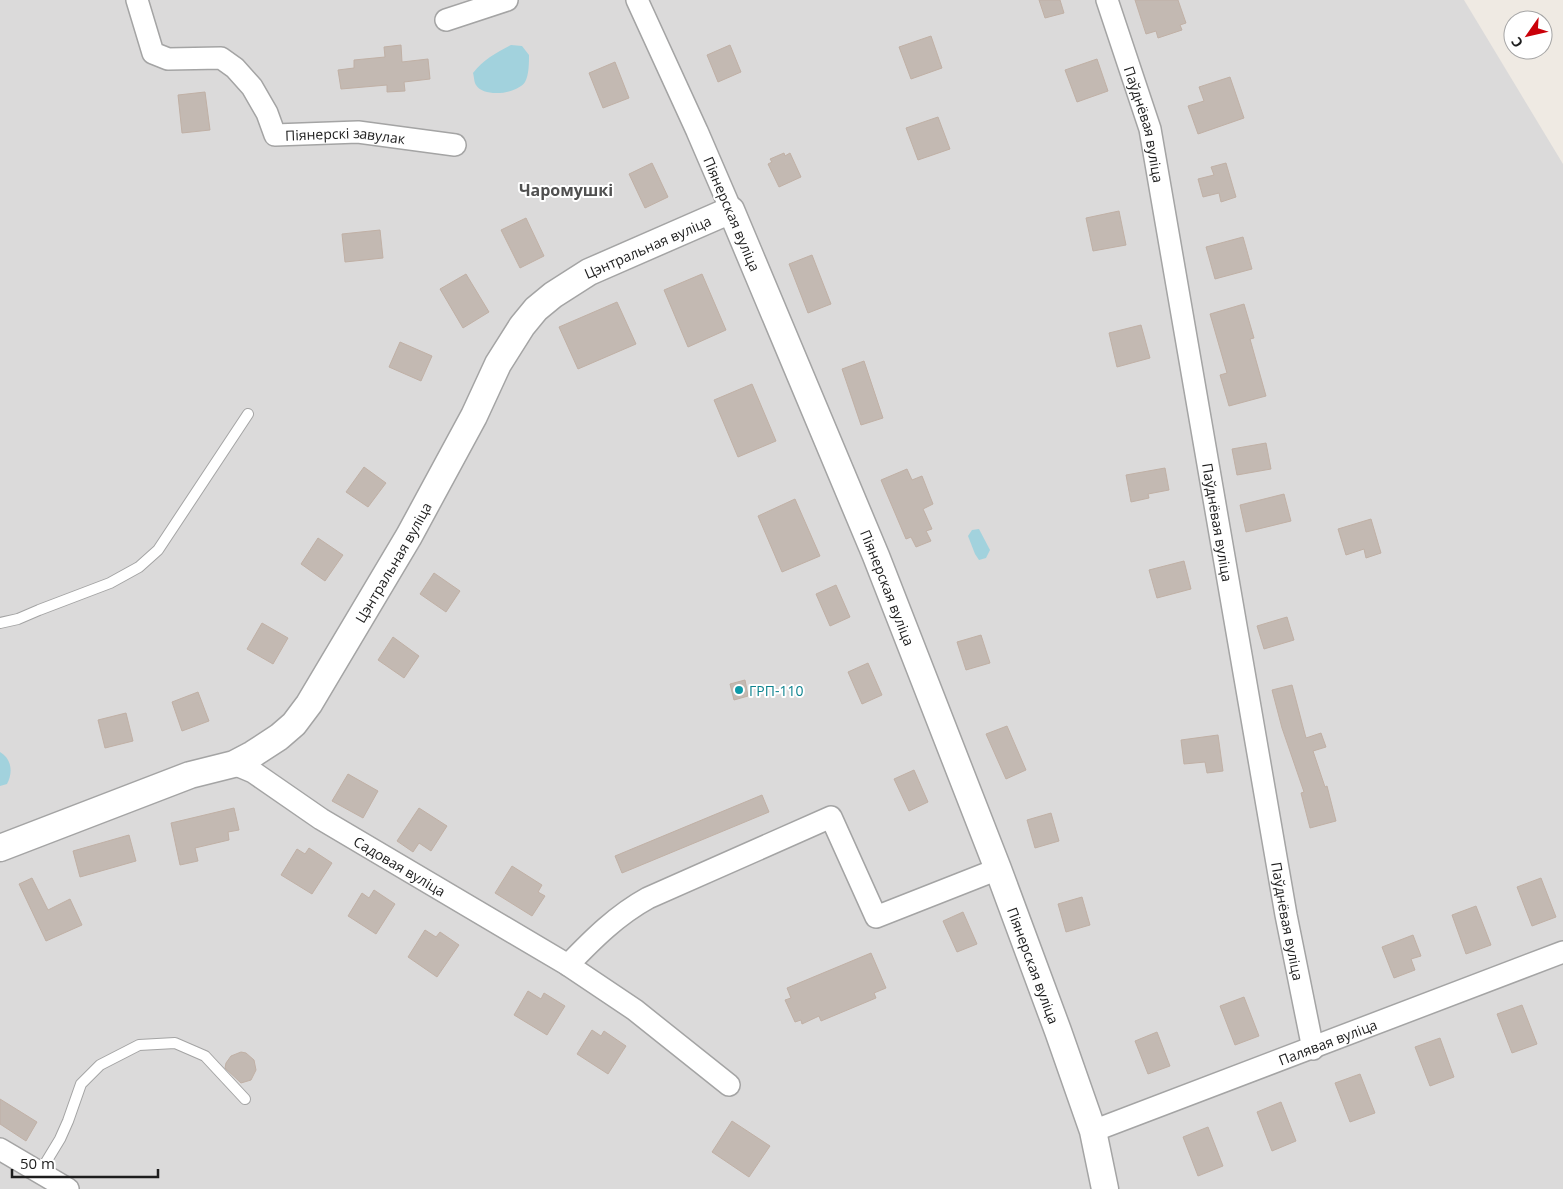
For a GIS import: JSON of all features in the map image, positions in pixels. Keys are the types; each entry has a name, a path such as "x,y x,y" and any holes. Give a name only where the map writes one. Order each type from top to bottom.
{"street":[{"name":"Піянерскі завулак","path":"137,0 153,53 168,59 221,58 235,68 252,88 267,113 275,135 358,132 455,146"},
{"path":"446,20 507,0"},
{"name":"Піянерская вуліца","path":"637,0 731,210 876,556 998,869 1058,1031 1093,1131 1104,1188"},
{"name":"Паўднёвая вуліца","path":"1107,0 1150,129 1286,915 1313,1049"},
{"name":"Цэнтральная вуліца","path":"0,848 190,775 234,764 279,737 294,724 309,704 409,536 474,416 510,344 536,309 569,284 589,272 731,210"},
{"name":"Садовая вуліца","path":"234,764 253,772 321,819 568,965 636,1010 729,1085"},
{"path":"568,965 604,928 630,908 648,898 831,818 876,918 998,869"},
{"name":"Палявая вуліца","path":"1093,1131 1313,1049 1563,952"},
{"path":"0,1149 68,1189"}],"lane":[{"path":"0,623 18,620 39,610 71,599 110,583 139,567 158,550 248,414"},
{"path":"40,1172 64,1130 80,1084 100,1066 139,1044 175,1043 205,1056 245,1098"}],"shaded area":[{"path":"0,0 1464,0 1563,164 1563,1189 0,1189"}],"water":[{"path":"511,45 522,46 529,55 528,72 525,82 508,92 493,93 480,89 475,84 473,73 481,64"},
{"path":"979,529 990,550 986,558 979,560 968,536 972,530"},
{"path":"0,752 7,758 11,771 7,784 0,786"}],"building":[{"path":"1039,0 1060,0 1064,13 1045,18"},
{"path":"1135,0 1178,0 1186,23 1180,25 1182,30 1158,38 1156,31 1146,34"},
{"path":"931,36 942,68 911,79 899,47"},
{"path":"401,45 402,62 428,59 430,79 404,82 405,91 387,92 387,85 341,89 338,70 354,68 354,60 385,57 384,47"},
{"path":"730,45 741,72 718,82 707,55"},
{"path":"1097,59 1108,91 1077,102 1065,70"},
{"path":"615,62 629,98 603,108 589,73"},
{"path":"1230,77 1244,118 1198,134 1188,106 1204,101 1199,87"},
{"path":"205,92 210,130 182,133 178,95"},
{"path":"938,117 950,149 918,160 906,128"},
{"path":"784,153 785,156 790,153 801,177 779,187 768,164 772,162 770,159"},
{"path":"652,163 668,197 645,208 629,174"},
{"path":"1226,163 1236,197 1221,202 1219,193 1203,197 1198,179 1214,175 1211,167"},
{"path":"1119,211 1126,245 1093,251 1086,218"},
{"path":"526,218 544,256 520,268 501,230"},
{"path":"380,230 383,258 345,262 342,234"},
{"path":"1243,237 1252,269 1215,279 1206,247"},
{"path":"812,255 831,304 808,313 789,264"},
{"path":"466,274 489,312 463,328 440,289"},
{"path":"702,274 726,330 688,347 664,290"},
{"path":"617,302 636,344 578,369 559,327"},
{"path":"1244,304 1254,338 1250,339 1266,396 1229,406 1220,375 1227,373 1210,314"},
{"path":"1141,325 1150,358 1117,367 1109,333"},
{"path":"400,342 432,356 421,381 389,367"},
{"path":"864,361 883,418 861,425 842,369"},
{"path":"752,384 776,441 738,457 714,400"},
{"path":"1266,443 1271,469 1237,475 1232,449"},
{"path":"364,467 386,483 368,507 346,492"},
{"path":"1165,468 1169,490 1148,494 1149,498 1131,502 1126,475"},
{"path":"907,469 912,480 922,476 933,504 923,509 932,529 926,531 931,541 916,547 911,537 906,539 881,480"},
{"path":"1284,494 1291,521 1246,532 1240,505"},
{"path":"795,499 820,556 782,572 758,516"},
{"path":"1371,519 1381,553 1366,558 1364,549 1346,555 1338,529"},
{"path":"318,538 343,555 325,581 301,564"},
{"path":"1184,561 1191,589 1157,598 1149,570"},
{"path":"434,573 460,591 446,612 420,594"},
{"path":"836,585 850,617 830,626 816,594"},
{"path":"1287,617 1294,640 1264,649 1257,626"},
{"path":"262,623 288,638 273,664 247,649"},
{"path":"981,635 990,663 966,670 957,642"},
{"path":"393,637 419,656 404,678 378,660"},
{"path":"868,663 882,695 862,704 848,672"},
{"name":"ГРП-110","path":"745,680 748,696 734,700 730,684"},
{"path":"1292,685 1306,738 1321,733 1326,747 1313,751 1325,787 1327,786 1336,821 1310,828 1301,793 1304,792 1282,728 1272,690"},
{"path":"198,692 209,721 182,731 172,702"},
{"path":"126,713 133,741 105,748 98,720"},
{"path":"1007,726 1026,770 1006,779 986,734"},
{"path":"1218,735 1223,771 1207,773 1205,762 1184,764 1181,740"},
{"path":"914,770 928,802 909,811 894,779"},
{"path":"348,774 378,791 363,818 332,801"},
{"path":"762,795 769,812 622,873 615,856"},
{"path":"234,808 239,830 228,832 229,840 195,848 198,861 180,865 171,823"},
{"path":"419,808 447,826 431,851 419,843 413,852 397,841"},
{"path":"1051,813 1059,841 1035,848 1027,820"},
{"path":"129,835 136,861 80,877 73,851"},
{"path":"309,848 332,863 312,894 281,875 297,849 305,854"},
{"path":"512,866 542,885 538,892 545,896 532,916 495,893"},
{"path":"32,878 48,910 70,899 82,925 46,941 19,884"},
{"path":"1541,878 1556,917 1532,926 1517,887"},
{"path":"374,890 395,904 376,934 348,916 362,893 369,898"},
{"path":"1082,897 1090,925 1066,932 1058,904"},
{"path":"1476,906 1491,945 1466,954 1452,915"},
{"path":"963,912 977,944 957,952 943,921"},
{"path":"425,930 436,937 440,932 459,945 437,977 408,957"},
{"path":"1413,935 1421,956 1411,959 1415,970 1394,978 1382,947"},
{"path":"871,953 886,988 874,993 876,998 821,1021 819,1016 802,1024 801,1020 795,1022 785,1000 791,998 787,988"},
{"path":"528,991 541,999 544,993 565,1006 547,1035 514,1015"},
{"path":"1244,997 1259,1036 1235,1045 1220,1006"},
{"path":"1522,1005 1537,1044 1512,1053 1497,1014"},
{"path":"592,1030 601,1036 604,1031 626,1046 608,1074 577,1054"},
{"path":"1157,1032 1170,1066 1148,1074 1135,1041"},
{"path":"1440,1038 1454,1077 1430,1086 1415,1047"},
{"path":"241,1052 246,1053 254,1060 256,1070 251,1080 241,1083 225,1068 231,1056"},
{"path":"1360,1074 1375,1113 1350,1122 1335,1083"},
{"path":"0,1099 37,1122 26,1141 0,1124"},
{"path":"1281,1102 1296,1141 1272,1151 1257,1112"},
{"path":"732,1121 770,1146 749,1177 712,1152"},
{"path":"1208,1127 1223,1166 1198,1176 1183,1137"}],"place":[{"name":"ГРП-110","path":"739,690"}],"district":[{"name":"Чаромушкі","path":"566,190"}]}
